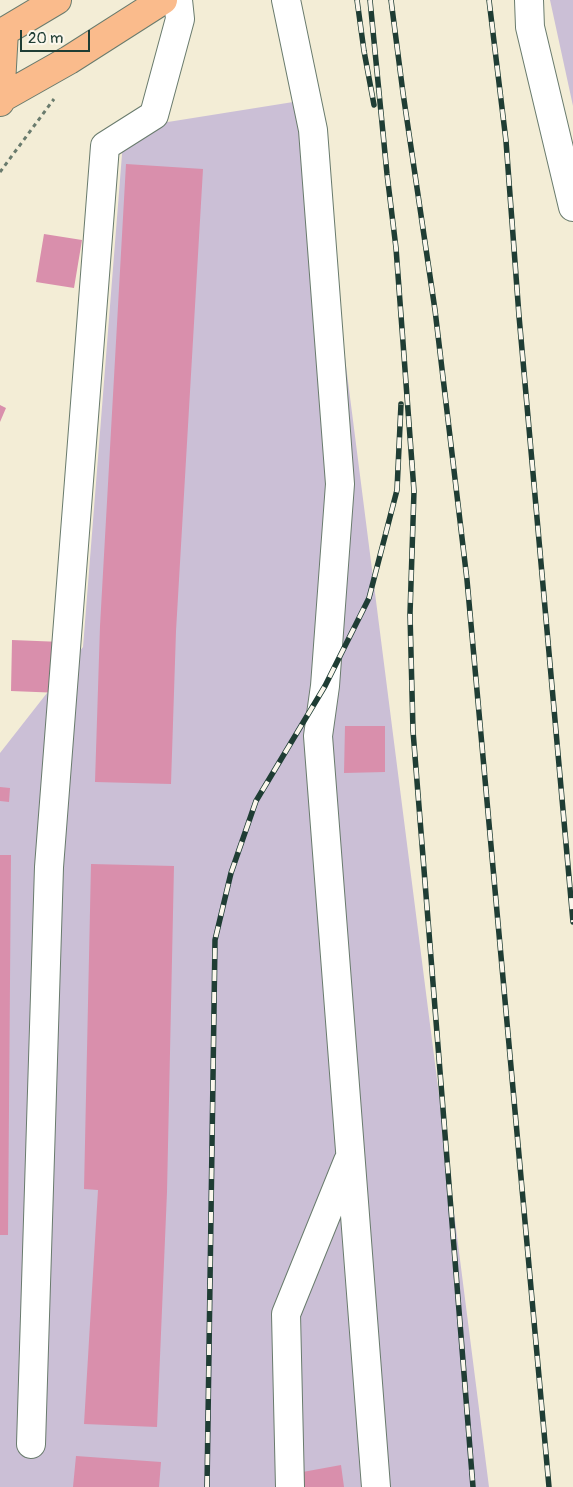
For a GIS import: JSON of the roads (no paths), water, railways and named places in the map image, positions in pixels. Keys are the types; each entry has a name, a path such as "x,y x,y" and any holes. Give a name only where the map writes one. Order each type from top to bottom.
{"main road":[{"path":"0,100 69,60 164,0"},
{"path":"0,100 2,32 48,6"}],"street":[{"path":"31,1444 49,867 105,146 154,115 180,19 178,0"},
{"path":"286,0 314,130 340,484 326,686 318,736 376,1487"},
{"path":"529,0 530,27 568,167 573,208"},
{"path":"290,1487 286,1314 351,1155"}],"railway":[{"path":"357,0 374,105"},
{"path":"370,0 396,248 414,491 410,614 413,731 473,1487"},
{"path":"391,0 435,310 467,580 549,1487"},
{"path":"489,0 506,141 519,316 573,922"},
{"path":"207,1487 215,940 231,873 256,801 325,686 369,598 397,490 401,404"}]}
